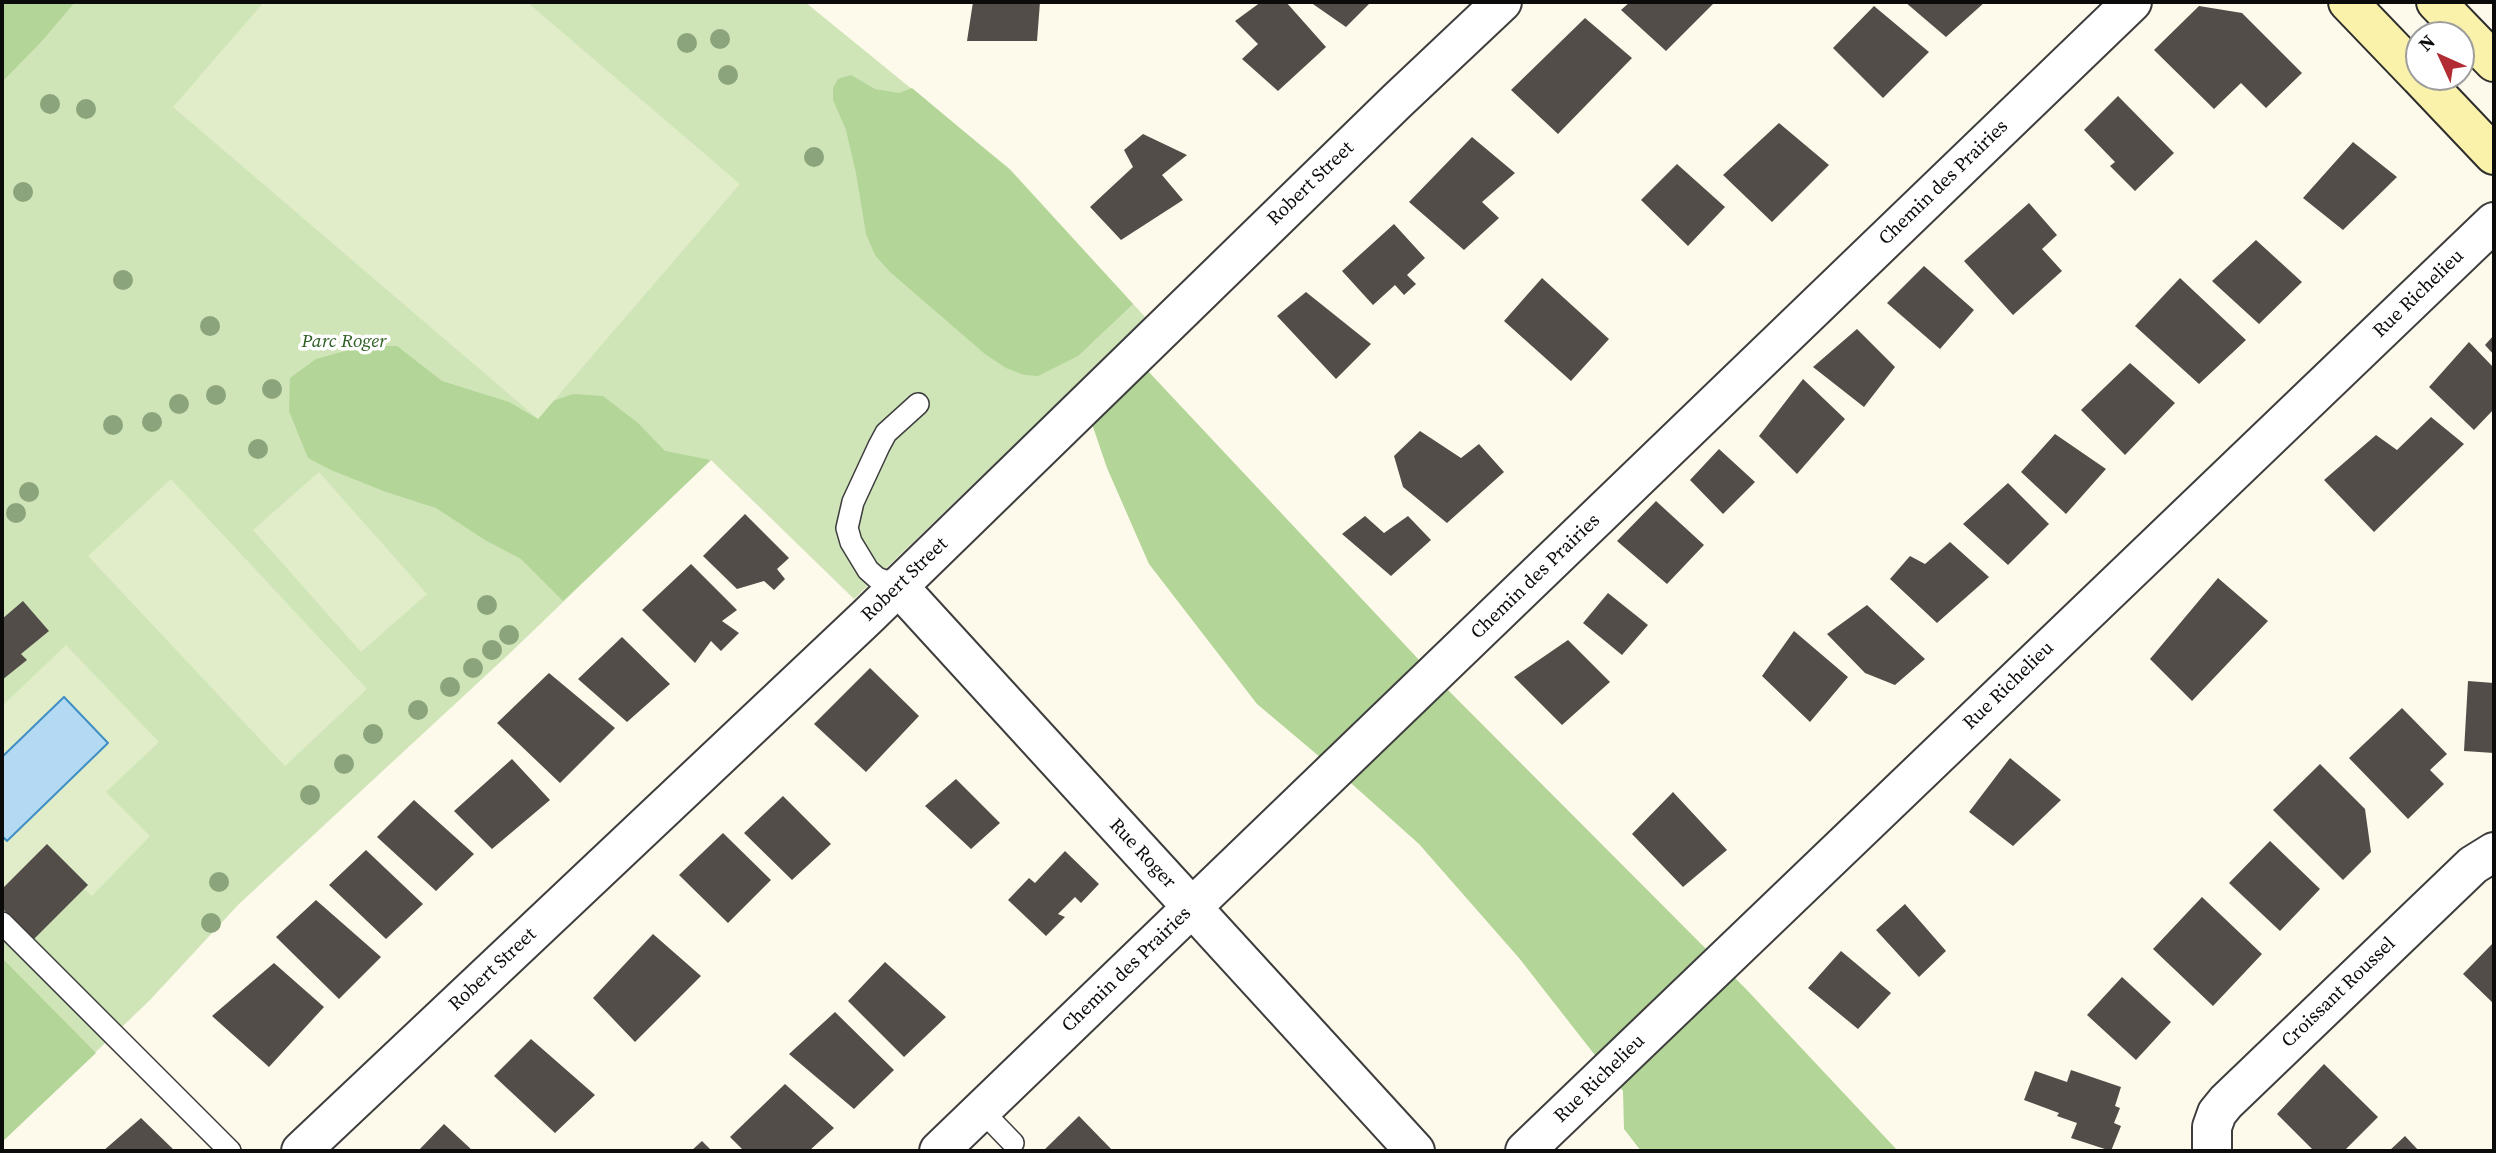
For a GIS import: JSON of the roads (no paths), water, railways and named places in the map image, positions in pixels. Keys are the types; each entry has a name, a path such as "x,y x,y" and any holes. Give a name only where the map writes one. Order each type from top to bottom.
{"street":[{"name":"Robert Street","path":"301,1151 898,586 1387,110 1502,2"},
{"name":"Chemin des Prairies","path":"939,1151 2132,2"},
{"path":"2348,2 2405,62"},
{"path":"2436,2 2494,62"},
{"path":"2432,91 2494,155"},
{"name":"Rue Richelieu","path":"1525,1151 2494,222"},
{"name":"Rue Roger","path":"898,586 1415,1151"},
{"name":"Croissant Roussel","path":"2212,1151 2212,1127 2217,1113 2226,1102 2473,865 2494,852"}],"lane":[{"path":"898,586 877,578 868,570 851,542 847,528 853,502 878,446 886,433 918,404"},
{"path":"2,923 230,1151"},
{"path":"981,1111 1013,1143"}],"water":[{"path":"64,697 108,743 7,841 2,836 2,757"}],"park label":[{"name":"Parc Roger","path":"344,342"}]}
